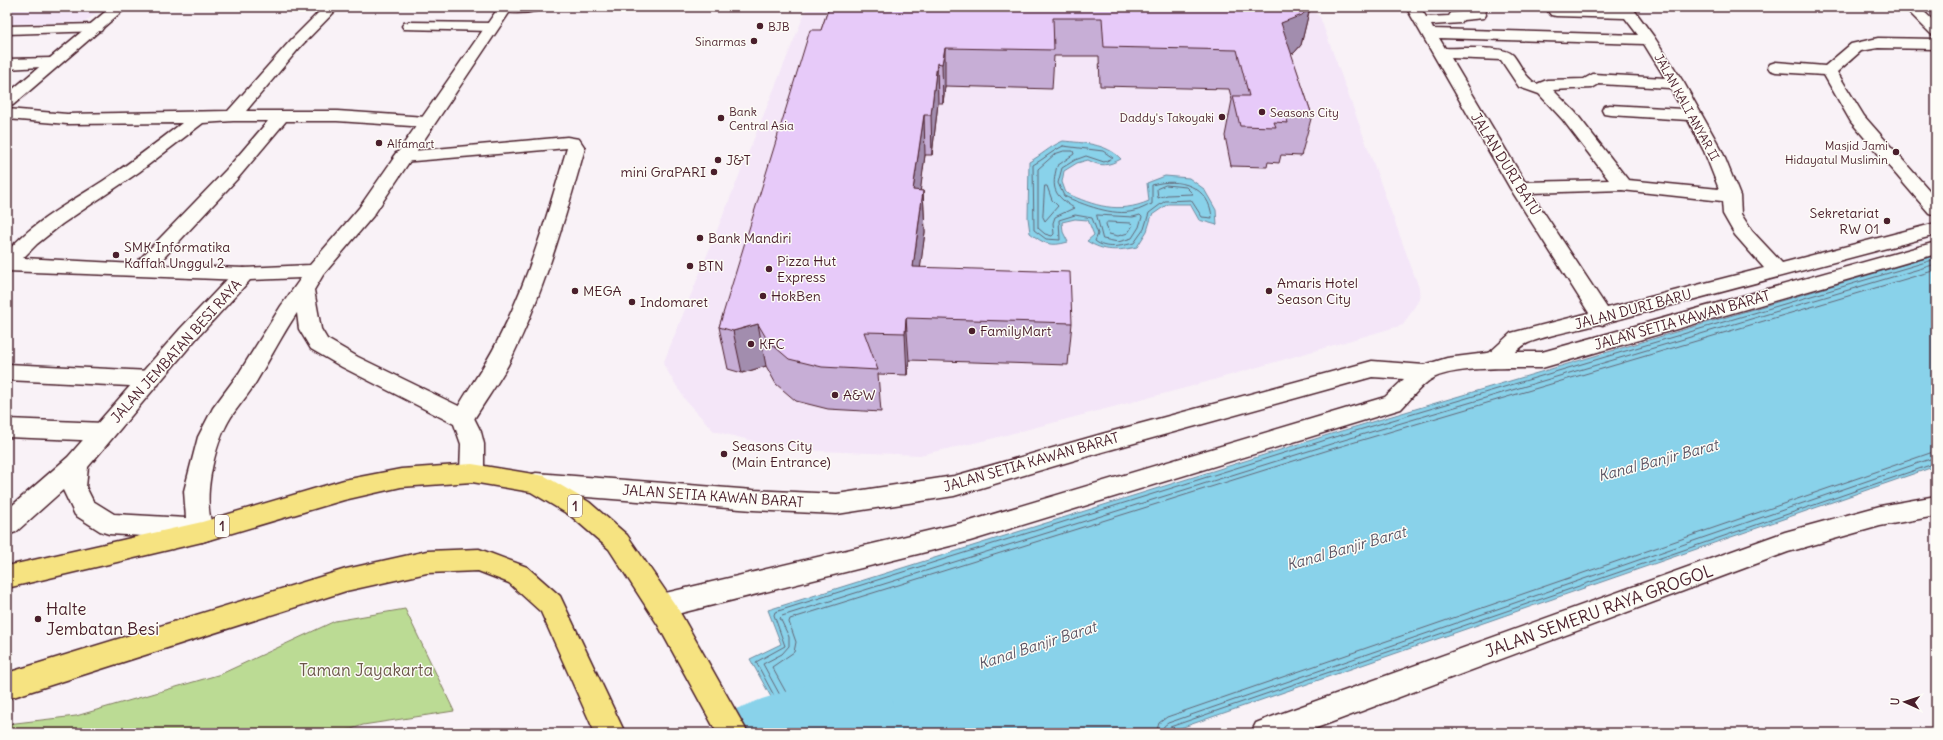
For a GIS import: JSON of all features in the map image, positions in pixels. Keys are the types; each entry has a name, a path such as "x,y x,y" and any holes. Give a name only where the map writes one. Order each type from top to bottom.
{"highway":[{"name":"1","path":"7,577 200,530 351,489 401,478 472,473 536,483 580,508 618,542 664,611 733,733"},
{"path":"7,686 346,580 427,562 479,560 518,575 551,604 610,733"}],"street":[{"path":"7,102 120,7"},
{"path":"233,116 296,42 332,7"},
{"path":"76,464 74,487 84,508 109,524 200,530 196,491 210,437 222,414 247,379 288,311 316,271 366,212 402,157 506,7 535,7"},
{"path":"1421,20 1456,20 1456,16 1479,14 1477,7"},
{"path":"1552,7 1556,12 1627,10"},
{"path":"1911,7 1936,30"},
{"name":"JALAN KALI ANYAR II","path":"1627,10 1649,40 1694,114 1713,151 1731,196 1732,214 1746,235 1777,270"},
{"path":"1421,20 1536,35 1649,40"},
{"name":"JALAN DURI BATU","path":"1421,20 1519,188 1603,318"},
{"path":"409,26 491,27"},
{"path":"7,30 96,28"},
{"path":"1776,67 1829,71 1856,47 1878,43 1936,44"},
{"path":"1439,53 1500,54 1506,57 1525,84 1533,88 1544,90 1569,116 1622,185"},
{"path":"7,64 52,63"},
{"path":"1829,71 1857,118 1936,209"},
{"path":"1544,90 1543,86 1547,85 1592,83 1591,80 1593,79 1676,83"},
{"path":"1610,110 1694,114"},
{"path":"7,114 67,119 337,116 426,122"},
{"path":"140,271 232,174 281,116"},
{"path":"7,265 42,230 61,214 144,161 199,118"},
{"path":"402,157 567,142 573,143 576,148 547,247 510,338 496,366 463,418"},
{"path":"1519,188 1622,185 1731,196"},
{"name":"JALAN DURI BARU","path":"1495,360 1520,338 1603,318 1777,270 1936,229"},
{"name":"JALAN SETIA KAWAN BARAT","path":"536,483 753,500 837,504 954,486 1109,441 1372,369 1424,373 1447,366 1495,360 1542,360 1936,248"},
{"path":"7,265 244,274"},
{"name":"JALAN JEMBATAN BESI RAYA","path":"8,523 76,464 188,334 244,274 316,271"},
{"path":"304,290 310,329 319,344 350,362 463,418 472,434 474,449 472,473"},
{"path":"7,372 150,379"},
{"name":"JALAN SETIA KAWAN BARAT","path":"664,611 970,531 1392,403 1424,373"},
{"path":"7,428 104,432"},
{"name":"JALAN SEMERU RAYA GROGOL","path":"1266,733 1784,542 1880,516 1936,506"}],"shaded area":[{"path":"7,7 104,7 85,22 7,24"},
{"path":"815,7 1309,8 1320,17 1419,288 1420,298 1403,325 1189,387 987,440 920,455 819,451 761,443 714,431 686,401 663,364 806,10"}],"green space":[{"name":"Taman Jayakarta","path":"405,609 454,711 363,725 340,733 7,733 7,724 76,716 221,674 335,621"}],"water":[{"path":"1063,141 1086,143 1101,147 1115,154 1121,159 1104,165 1088,160 1077,163 1064,171 1062,182 1066,193 1097,205 1117,208 1127,207 1149,201 1147,183 1165,176 1189,178 1204,189 1216,210 1217,225 1199,220 1190,204 1168,204 1152,215 1147,231 1137,247 1111,250 1093,245 1087,241 1094,235 1088,220 1075,219 1062,222 1063,232 1068,242 1048,244 1039,240 1030,233 1028,218 1029,162"},
{"path":"1936,255 1936,466 1166,733 791,733 750,659 781,644 768,610 1331,434"}],"building":[{"path":"829,7 1310,7 1302,15 1281,23 1312,115 1286,115 1288,123 1274,122 1276,127 1240,126 1233,96 1249,96 1237,50 1104,47 1102,18 1053,18 1054,50 945,48 942,64 937,63 931,115 924,115 913,190 923,191 913,267 1070,272 1072,323 906,318 905,333 864,332 878,370 822,367 789,359 768,341 758,324 733,331 719,327 810,30 821,30"}],"waterway":[{"name":"Kanal Banjir Barat","path":"762,733 858,702"}],"place":[{"name":"BJB","path":"760,26"},
{"name":"Sinarmas","path":"754,41"},
{"name":"Seasons City","path":"1262,112"},
{"name":"Daddy's Takoyaki","path":"1222,117"},
{"name":"Bank Central Asia","path":"721,118"},
{"name":"Alfamart","path":"379,143"},
{"name":"Masjid Jami Hidayatul Muslimin","path":"1896,152"},
{"name":"J&T","path":"718,160"},
{"name":"mini GraPARI","path":"714,172"},
{"name":"Sekretariat RW 01","path":"1887,221"},
{"name":"Bank Mandiri","path":"700,238"},
{"name":"SMK Informatika Kaffah Unggul 2","path":"116,255"},
{"name":"BTN","path":"690,266"},
{"name":"Pizza Hut Express","path":"769,269"},
{"name":"MEGA","path":"575,291"},
{"name":"Amaris Hotel Season City","path":"1269,291"},
{"name":"HokBen","path":"763,296"},
{"name":"Indomaret","path":"632,302"},
{"name":"FamilyMart","path":"972,331"},
{"name":"KFC","path":"751,344"},
{"name":"A&W","path":"835,395"},
{"name":"Seasons City (Main Entrance)","path":"724,454"},
{"name":"Halte Jembatan Besi","path":"38,619"}]}
